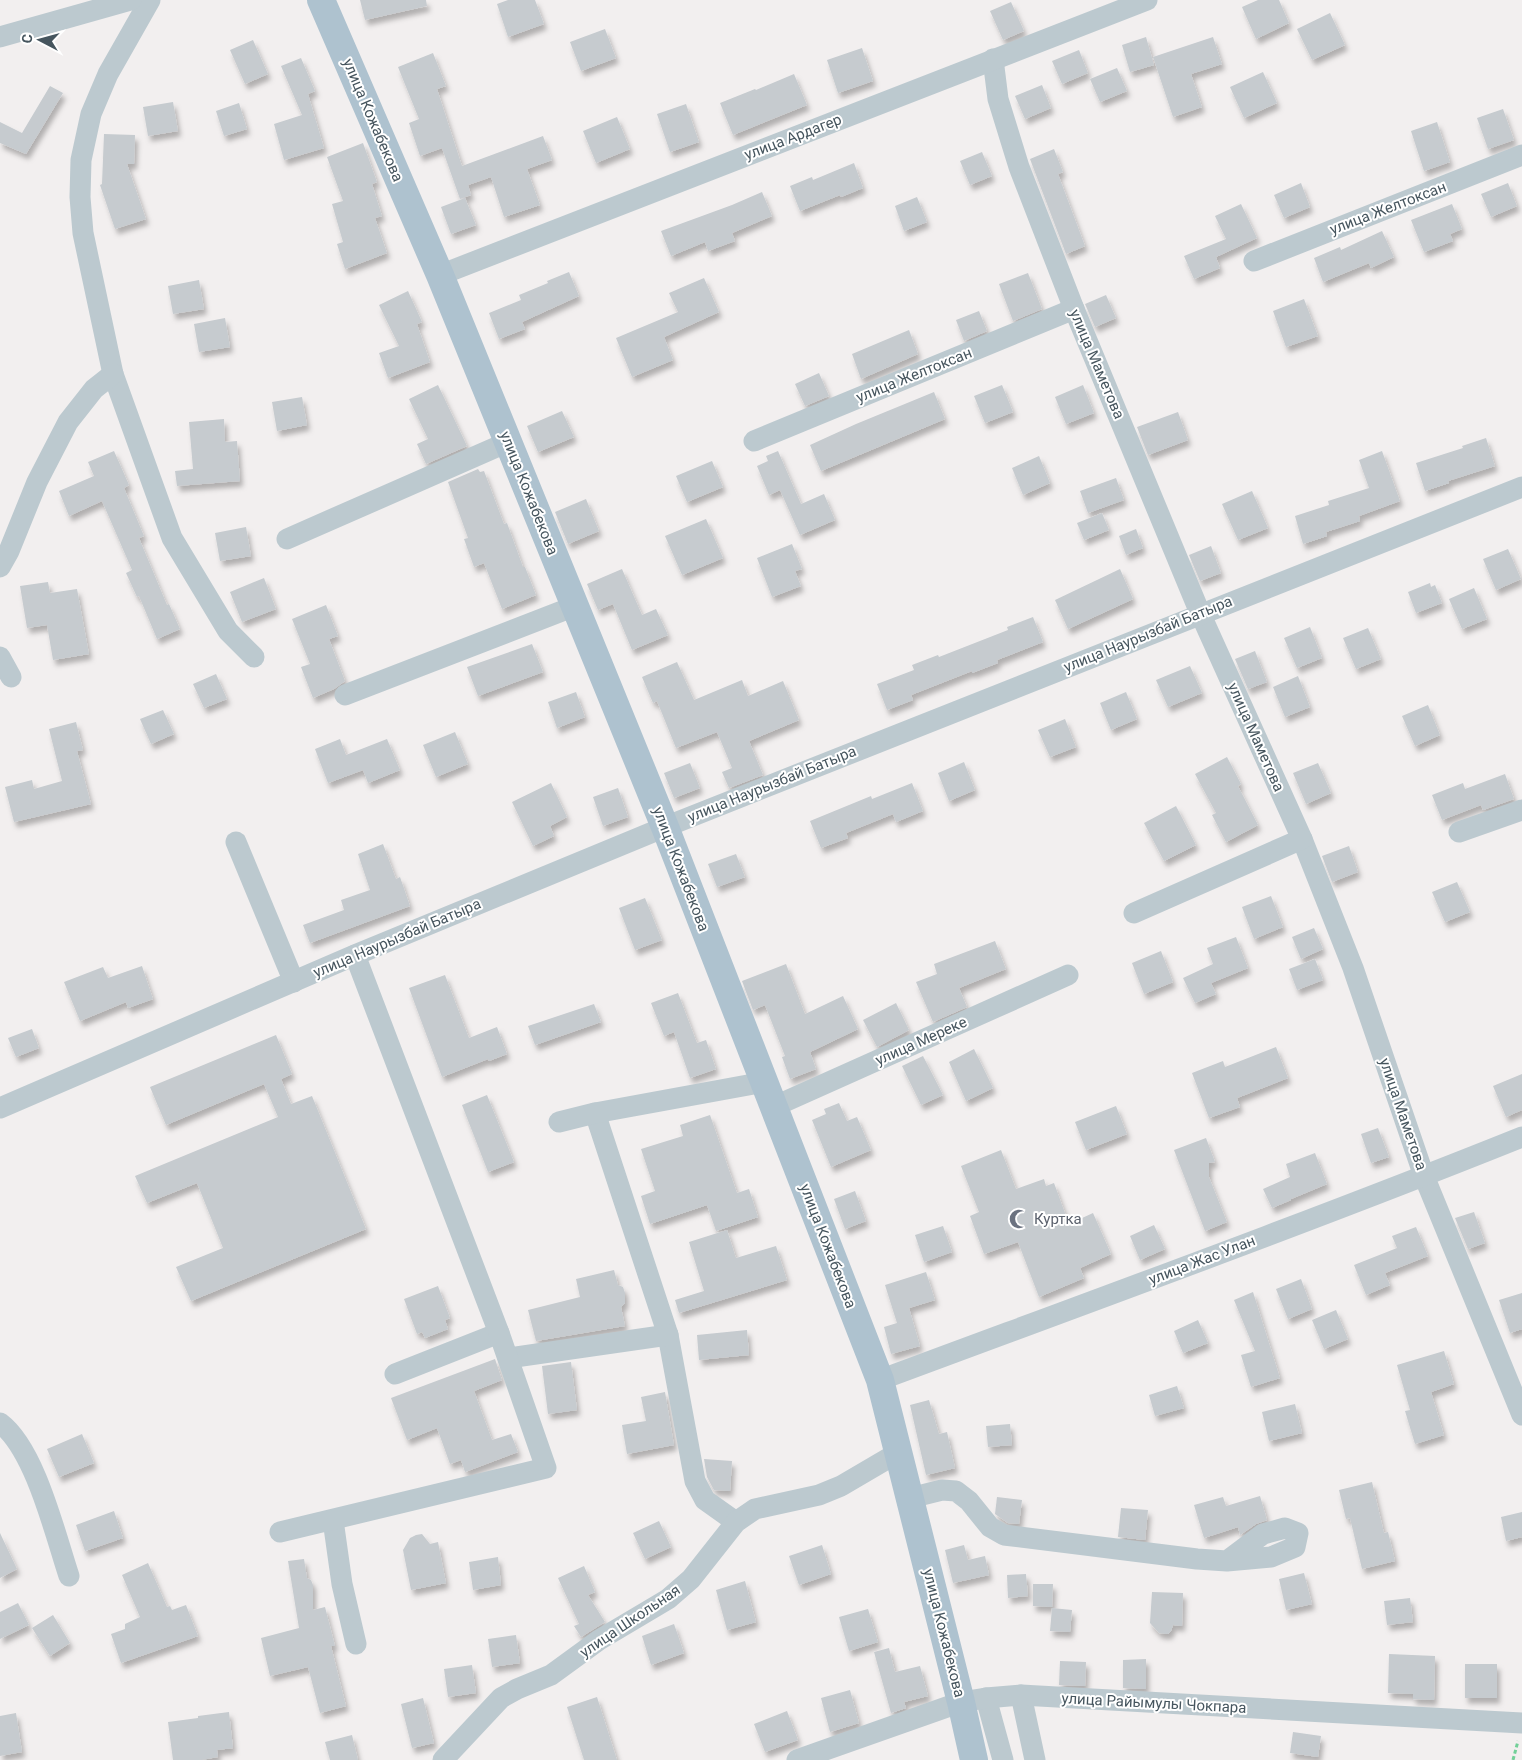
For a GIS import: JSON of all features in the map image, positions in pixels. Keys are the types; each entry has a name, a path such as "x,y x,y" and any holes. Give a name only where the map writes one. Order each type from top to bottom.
{"main road":[{"name":"улица Кожабекова","path":"321,0 440,275 665,827 880,1380 910,1498 974,1700 974,1760"}],"street":[{"path":"0,37 132,0"},
{"path":"150,0 108,74 91,114 81,160 80,197 83,232 113,374 172,538 228,631 254,657"},
{"name":"улица Ардагер","path":"440,275 1147,0"},
{"name":"улица Маметова","path":"993,59 998,99 1019,167 1074,309 1200,613 1302,839 1353,968 1424,1176 1522,1415"},
{"name":"улица Желтоксан","path":"1254,261 1522,155"},
{"name":"улица Желтоксан","path":"754,441 1074,309"},
{"path":"0,567 9,551 37,482 68,422 94,389 113,374"},
{"path":"287,539 508,442"},
{"name":"улица Наурызбай Батыра","path":"0,1108 355,955 665,827 1200,613 1522,487"},
{"path":"345,695 575,606"},
{"path":"0,657 10,677"},
{"path":"1459,832 1522,810"},
{"path":"1134,913 1302,839"},
{"path":"236,842 294,982"},
{"path":"280,1532 546,1468 499,1333 355,955"},
{"name":"улица Мереке","path":"559,1122 595,1114 769,1095 1068,974"},
{"path":"595,1114 668,1335 694,1481 705,1500 736,1522"},
{"name":"улица Жас Улан","path":"880,1380 1424,1176 1522,1137"},
{"path":"395,1374 499,1333"},
{"path":"508,1358 668,1335"},
{"path":"0,1423 10,1430 28,1459 42,1493 69,1576"},
{"name":"улица Школьная","path":"443,1760 501,1698 551,1675 599,1640 668,1599 691,1579 736,1522 755,1509 827,1492 841,1486 899,1452"},
{"path":"910,1498 942,1490 956,1491 969,1501 990,1527 1004,1535 1227,1561"},
{"path":"333,1520 342,1584 356,1644"},
{"path":"1021,1695 1035,1760"},
{"name":"улица Райымулы Чокпара","path":"797,1760 974,1700 1021,1695 1520,1731"},
{"path":"974,1700 1003,1760"}],"path":[{"path":"1513,1760 1520,1731"}],"building":[{"path":"360,0 426,0 427,6 365,20"},
{"path":"508,0 535,0 544,24 508,37 497,4"},
{"path":"1258,0 1279,0 1289,23 1256,39 1242,7"},
{"path":"1011,2 1024,31 1003,40 990,11"},
{"path":"1330,13 1345,45 1312,60 1297,29"},
{"path":"605,29 616,58 581,71 570,42"},
{"path":"1146,37 1154,65 1130,72 1122,45"},
{"path":"1213,37 1222,64 1191,74 1202,107 1173,117 1153,57"},
{"path":"253,40 268,74 245,84 230,50"},
{"path":"862,48 873,81 838,93 827,60"},
{"path":"1079,50 1088,73 1062,84 1052,61"},
{"path":"433,53 446,86 437,89 462,166 543,136 552,160 527,169 540,205 504,217 491,177 468,185 471,195 460,199 442,148 420,156 409,123 419,119 398,67"},
{"path":"301,58 315,91 308,94 324,148 284,160 274,124 302,115 281,66"},
{"path":"1117,68 1127,91 1100,102 1090,79"},
{"path":"1263,72 1277,103 1244,118 1230,87"},
{"path":"794,74 807,105 733,135 720,103"},
{"path":"1042,85 1051,108 1025,119 1015,96"},
{"path":"50,86 63,93 26,154 0,143 0,122 22,133"},
{"path":"173,102 178,131 148,136 143,107"},
{"path":"239,103 247,129 224,136 216,111"},
{"path":"686,104 699,142 670,152 657,114"},
{"path":"1503,109 1514,140 1488,149 1477,118"},
{"path":"617,117 630,149 596,163 583,131"},
{"path":"1437,122 1450,162 1424,171 1411,131"},
{"path":"104,134 135,135 134,164 127,164 146,219 115,229 100,185 102,184"},
{"path":"363,143 377,182 372,184 382,216 375,218 387,253 345,269 337,244 343,242 332,204 343,201 327,157"},
{"path":"1054,149 1063,172 1058,174 1085,246 1066,254 1030,159"},
{"path":"982,152 992,176 970,185 960,161"},
{"path":"854,163 863,188 800,211 790,186 812,177 813,180"},
{"path":"1301,183 1310,207 1284,218 1274,195"},
{"path":"1508,183 1517,206 1491,217 1481,194"},
{"path":"762,192 772,216 732,233 735,241 708,251 705,242 671,256 661,231"},
{"path":"917,197 927,222 904,231 895,206"},
{"path":"465,198 476,225 451,234 441,207"},
{"path":"1241,204 1257,238 1216,257 1220,268 1194,279 1184,256 1226,239 1215,216"},
{"path":"1452,204 1462,229 1450,234 1453,241 1424,252 1411,220"},
{"path":"1382,231 1394,257 1371,268 1369,263 1323,282 1314,258 1340,247 1341,250"},
{"path":"569,272 579,296 522,322 525,329 499,339 489,313 521,300 519,295"},
{"path":"1028,273 1042,309 1013,321 999,284"},
{"path":"704,278 719,312 664,337 673,360 632,377 616,338 678,312 669,293"},
{"path":"199,280 204,309 173,314 168,286"},
{"path":"408,291 422,322 417,324 430,362 388,378 379,353 399,346 379,305"},
{"path":"1106,295 1116,318 1095,327 1085,304"},
{"path":"1304,299 1318,336 1286,347 1273,311"},
{"path":"979,311 987,331 964,341 956,320"},
{"path":"225,318 230,347 199,352 194,324"},
{"path":"909,330 918,354 861,379 852,354"},
{"path":"819,373 829,396 805,406 795,384"},
{"path":"438,385 467,446 426,464 417,444 428,439 409,399"},
{"path":"1002,385 1013,412 985,423 974,396"},
{"path":"1083,385 1094,413 1066,424 1055,397"},
{"path":"934,392 945,419 821,471 810,445"},
{"path":"302,397 307,425 277,431 272,402"},
{"path":"562,411 574,437 538,452 527,426"},
{"path":"1178,412 1188,440 1148,455 1137,427"},
{"path":"224,419 225,442 237,441 240,481 177,486 175,471 193,469 189,422"},
{"path":"1486,438 1495,466 1448,481 1449,483 1425,491 1416,463 1463,448 1462,446"},
{"path":"114,451 129,485 124,488 144,536 139,538 167,605 169,604 180,629 157,639 139,596 137,597 126,573 132,570 102,501 69,516 59,491 94,476 88,462"},
{"path":"778,451 801,504 824,494 835,520 800,535 780,490 769,495 757,466 768,461 766,456"},
{"path":"1382,451 1400,501 1359,516 1360,521 1326,532 1327,536 1303,544 1295,516 1329,505 1328,501 1369,488 1359,460"},
{"path":"1039,456 1050,483 1023,495 1012,468"},
{"path":"712,461 723,487 687,502 676,476"},
{"path":"478,469 480,472 484,471 504,524 507,523 523,567 525,567 536,595 502,609 484,563 474,567 464,539 468,538 448,482"},
{"path":"1116,478 1124,500 1088,513 1080,491"},
{"path":"1252,491 1268,528 1238,540 1222,504"},
{"path":"586,499 599,531 568,544 555,512"},
{"path":"1102,513 1109,530 1084,540 1077,523"},
{"path":"706,519 723,558 682,575 665,536"},
{"path":"246,527 251,556 220,561 215,533"},
{"path":"1136,529 1143,548 1126,555 1119,536"},
{"path":"792,544 802,569 795,571 801,586 772,597 757,558"},
{"path":"1211,546 1221,573 1200,581 1189,555"},
{"path":"1508,549 1521,579 1496,590 1483,559"},
{"path":"622,569 642,615 656,609 668,635 632,650 613,604 598,610 587,584"},
{"path":"1120,569 1133,599 1068,629 1055,600"},
{"path":"264,578 276,609 242,622 230,592"},
{"path":"48,582 50,593 77,589 89,654 53,660 47,625 27,628 20,586"},
{"path":"1430,583 1431,587 1435,585 1442,603 1416,613 1408,592"},
{"path":"1474,588 1487,619 1462,629 1449,599"},
{"path":"326,605 338,636 329,639 345,681 334,689 313,698 301,667 310,664 292,619"},
{"path":"1033,617 1043,642 997,660 998,663 911,695 913,700 887,710 877,684 914,670 912,665 938,655 939,657 1008,630 1007,627"},
{"path":"1310,627 1322,658 1297,668 1284,638"},
{"path":"1368,628 1381,659 1356,669 1343,638"},
{"path":"532,644 543,672 478,696 467,667"},
{"path":"1255,651 1267,682 1248,689 1235,659"},
{"path":"677,662 694,700 742,680 748,696 783,681 799,720 749,741 763,775 729,788 722,772 732,768 717,732 676,748 657,701 653,703 642,677"},
{"path":"1190,666 1202,693 1168,707 1156,680"},
{"path":"216,674 227,699 204,708 193,684"},
{"path":"1298,676 1310,707 1285,717 1273,687"},
{"path":"576,692 585,717 557,728 548,702"},
{"path":"1126,692 1137,719 1111,730 1100,703"},
{"path":"1428,705 1440,735 1415,746 1402,716"},
{"path":"163,710 174,734 151,744 140,719"},
{"path":"1065,719 1076,747 1050,757 1038,730"},
{"path":"76,722 83,750 77,751 91,804 14,822 5,787 32,780 34,789 62,781 49,729"},
{"path":"455,732 468,764 436,777 423,745"},
{"path":"340,739 346,755 387,739 400,770 368,783 363,770 328,783 315,749"},
{"path":"1227,757 1241,784 1238,786 1258,825 1226,842 1212,815 1216,813 1195,774"},
{"path":"964,762 975,790 949,801 938,773"},
{"path":"690,763 700,788 674,798 664,773"},
{"path":"1318,763 1331,793 1306,804 1293,773"},
{"path":"1505,774 1514,799 1483,810 1481,805 1442,820 1432,795 1463,783 1465,789"},
{"path":"551,783 567,817 550,826 554,836 533,846 512,802"},
{"path":"912,783 923,811 896,822 893,814 846,833 848,838 821,848 810,821 871,796 872,799"},
{"path":"618,788 628,817 603,826 593,797"},
{"path":"1176,806 1196,845 1164,861 1144,823"},
{"path":"383,844 396,879 400,877 410,906 310,943 303,925 344,910 341,900 370,890 358,854"},
{"path":"1349,846 1358,872 1332,882 1322,856"},
{"path":"736,854 745,877 717,887 708,864"},
{"path":"1457,882 1470,912 1445,922 1432,892"},
{"path":"1271,896 1283,927 1254,939 1242,907"},
{"path":"645,898 662,940 635,950 619,908"},
{"path":"1314,928 1323,949 1301,959 1292,937"},
{"path":"1236,937 1248,968 1211,983 1216,994 1195,1003 1183,978 1213,964 1207,948"},
{"path":"995,941 1006,969 959,988 967,1007 933,1022 916,982 937,974 934,964"},
{"path":"1161,951 1173,982 1144,994 1132,963"},
{"path":"1315,959 1323,980 1297,990 1289,969"},
{"path":"786,964 805,1014 843,996 858,1029 810,1052 816,1069 790,1079 782,1057 785,1056 765,1005 753,1010 742,981"},
{"path":"142,966 153,999 128,1008 126,1002 80,1021 64,982 103,967 108,978"},
{"path":"445,975 469,1038 497,1027 507,1054 489,1061 488,1059 442,1077 409,988"},
{"path":"678,993 697,1043 706,1040 716,1069 690,1078 674,1032 664,1036 651,1003"},
{"path":"896,1003 909,1030 877,1047 863,1020"},
{"path":"594,1004 601,1022 535,1045 528,1026"},
{"path":"32,1029 39,1048 16,1057 8,1038"},
{"path":"276,1035 292,1074 281,1079 291,1104 312,1096 366,1229 191,1301 176,1267 223,1248 197,1183 147,1203 135,1176 278,1117 264,1084 166,1125 150,1087"},
{"path":"1276,1047 1288,1078 1237,1098 1240,1107 1209,1118 1192,1073 1223,1061 1225,1067"},
{"path":"974,1049 993,1088 966,1101 949,1062"},
{"path":"923,1056 943,1095 921,1105 902,1066"},
{"path":"1522,1074 1522,1110 1506,1117 1493,1086"},
{"path":"487,1095 514,1162 488,1172 462,1105"},
{"path":"839,1103 847,1121 857,1117 871,1150 831,1167 812,1120 826,1114 824,1109"},
{"path":"1116,1106 1127,1134 1086,1150 1075,1122"},
{"path":"710,1115 737,1193 749,1189 758,1217 716,1231 707,1205 650,1224 641,1196 655,1191 641,1149 683,1136 680,1125"},
{"path":"1378,1128 1389,1157 1371,1163 1361,1134"},
{"path":"1206,1138 1215,1162 1209,1163 1209,1177 1227,1222 1205,1231 1174,1150"},
{"path":"1001,1150 1016,1189 1044,1179 1046,1186 1054,1183 1069,1224 1093,1213 1111,1254 1080,1268 1084,1278 1039,1297 1018,1242 984,1254 970,1216 979,1212 961,1166"},
{"path":"1315,1153 1327,1184 1272,1208 1263,1189 1290,1177 1286,1164"},
{"path":"855,1191 866,1221 845,1229 834,1199"},
{"path":"1474,1212 1485,1243 1468,1249 1455,1218"},
{"path":"1154,1225 1165,1249 1140,1260 1130,1236"},
{"path":"943,1226 952,1252 924,1262 915,1235"},
{"path":"1416,1227 1428,1256 1385,1273 1390,1285 1366,1295 1354,1265 1397,1248 1392,1236"},
{"path":"727,1230 736,1258 776,1246 787,1280 679,1313 675,1300 704,1291 689,1242"},
{"path":"614,1270 618,1285 623,1287 625,1293 625,1303 621,1307 625,1326 536,1341 528,1310 580,1297 576,1279"},
{"path":"926,1272 935,1300 909,1308 920,1346 891,1354 884,1327 897,1323 885,1285"},
{"path":"1301,1279 1312,1309 1288,1319 1276,1289"},
{"path":"438,1286 450,1318 445,1320 448,1329 425,1338 422,1332 417,1334 404,1299"},
{"path":"1253,1292 1280,1378 1251,1387 1241,1355 1255,1351 1234,1300"},
{"path":"1522,1293 1522,1329 1510,1333 1499,1300"},
{"path":"1336,1310 1348,1339 1324,1349 1312,1320"},
{"path":"1198,1320 1208,1343 1183,1353 1174,1331"},
{"path":"747,1330 749,1355 699,1360 697,1335"},
{"path":"1444,1351 1454,1384 1431,1392 1444,1435 1415,1444 1405,1411 1410,1410 1397,1365"},
{"path":"495,1359 502,1380 474,1391 492,1440 511,1434 518,1452 465,1472 461,1460 450,1464 437,1428 407,1440 391,1398"},
{"path":"571,1362 577,1410 548,1414 542,1366"},
{"path":"1177,1386 1184,1408 1155,1416 1149,1395"},
{"path":"665,1392 674,1445 627,1454 622,1425 646,1421 641,1397"},
{"path":"929,1400 939,1434 947,1432 955,1468 926,1475 910,1405"},
{"path":"1295,1404 1302,1433 1269,1441 1262,1412"},
{"path":"1010,1424 1012,1445 988,1447 986,1426"},
{"path":"82,1434 94,1463 59,1477 47,1449"},
{"path":"704,1459 732,1461 730,1491 714,1490 707,1477"},
{"path":"1372,1482 1384,1533 1388,1532 1395,1561 1362,1569 1350,1518 1346,1519 1339,1490"},
{"path":"1260,1496 1267,1520 1256,1524 1240,1535 1238,1527 1204,1538 1194,1505 1223,1497 1226,1506"},
{"path":"997,1497 1022,1500 1019,1524 1008,1523 995,1514"},
{"path":"1121,1508 1148,1510 1145,1540 1118,1537"},
{"path":"114,1511 123,1538 85,1551 76,1525"},
{"path":"1522,1512 1522,1537 1506,1541 1501,1517"},
{"path":"659,1521 671,1547 645,1559 633,1533"},
{"path":"0,1533 17,1569 0,1578"},
{"path":"422,1534 430,1544 438,1542 446,1583 411,1590 403,1550 410,1538"},
{"path":"822,1545 831,1574 799,1585 789,1556"},
{"path":"964,1545 968,1560 985,1556 989,1575 953,1583 945,1550"},
{"path":"498,1557 501,1585 473,1590 469,1562"},
{"path":"304,1559 307,1578 311,1580 313,1585 313,1610 325,1607 335,1646 331,1646 346,1706 320,1713 308,1667 270,1676 261,1638 299,1628 288,1561"},
{"path":"148,1563 167,1607 170,1606 172,1610 186,1605 198,1636 121,1663 111,1634 125,1629 125,1624 140,1617 122,1575"},
{"path":"584,1566 595,1592 588,1595 605,1622 581,1637 574,1626 579,1624 558,1578"},
{"path":"1304,1573 1312,1604 1286,1610 1279,1579"},
{"path":"1026,1574 1028,1596 1008,1598 1007,1575"},
{"path":"745,1581 756,1622 727,1630 716,1590"},
{"path":"1033,1584 1053,1584 1052,1607 1033,1606"},
{"path":"1152,1592 1183,1593 1182,1626 1173,1625 1168,1634 1159,1633 1150,1623"},
{"path":"1410,1598 1413,1622 1387,1625 1384,1601"},
{"path":"18,1603 29,1625 0,1639 0,1612"},
{"path":"1052,1608 1072,1610 1070,1632 1050,1631"},
{"path":"868,1609 878,1642 849,1651 839,1617"},
{"path":"53,1615 70,1643 50,1656 32,1628"},
{"path":"674,1624 684,1653 651,1665 642,1636"},
{"path":"516,1635 520,1663 492,1667 488,1639"},
{"path":"889,1648 895,1672 920,1666 928,1696 904,1702 906,1708 891,1713 874,1652"},
{"path":"1389,1654 1435,1656 1434,1700 1413,1699 1413,1694 1388,1693"},
{"path":"1146,1659 1146,1689 1123,1688 1123,1660"},
{"path":"1060,1661 1086,1662 1085,1686 1059,1685"},
{"path":"1465,1664 1497,1664 1497,1698 1465,1698"},
{"path":"472,1665 476,1693 448,1697 444,1669"},
{"path":"850,1690 859,1723 830,1732 821,1698"},
{"path":"597,1697 617,1760 584,1760 567,1707"},
{"path":"423,1698 434,1743 412,1748 401,1704"},
{"path":"787,1711 798,1740 765,1752 754,1724"},
{"path":"229,1712 233,1748 217,1750 218,1757 201,1760 173,1760 168,1722"},
{"path":"16,1713 22,1752 0,1756 0,1716"},
{"path":"1293,1732 1321,1736 1318,1757 1290,1753"},
{"path":"352,1735 358,1760 330,1760 325,1742"}],"place":[{"name":"Куртка","path":"1019,1219"}]}
